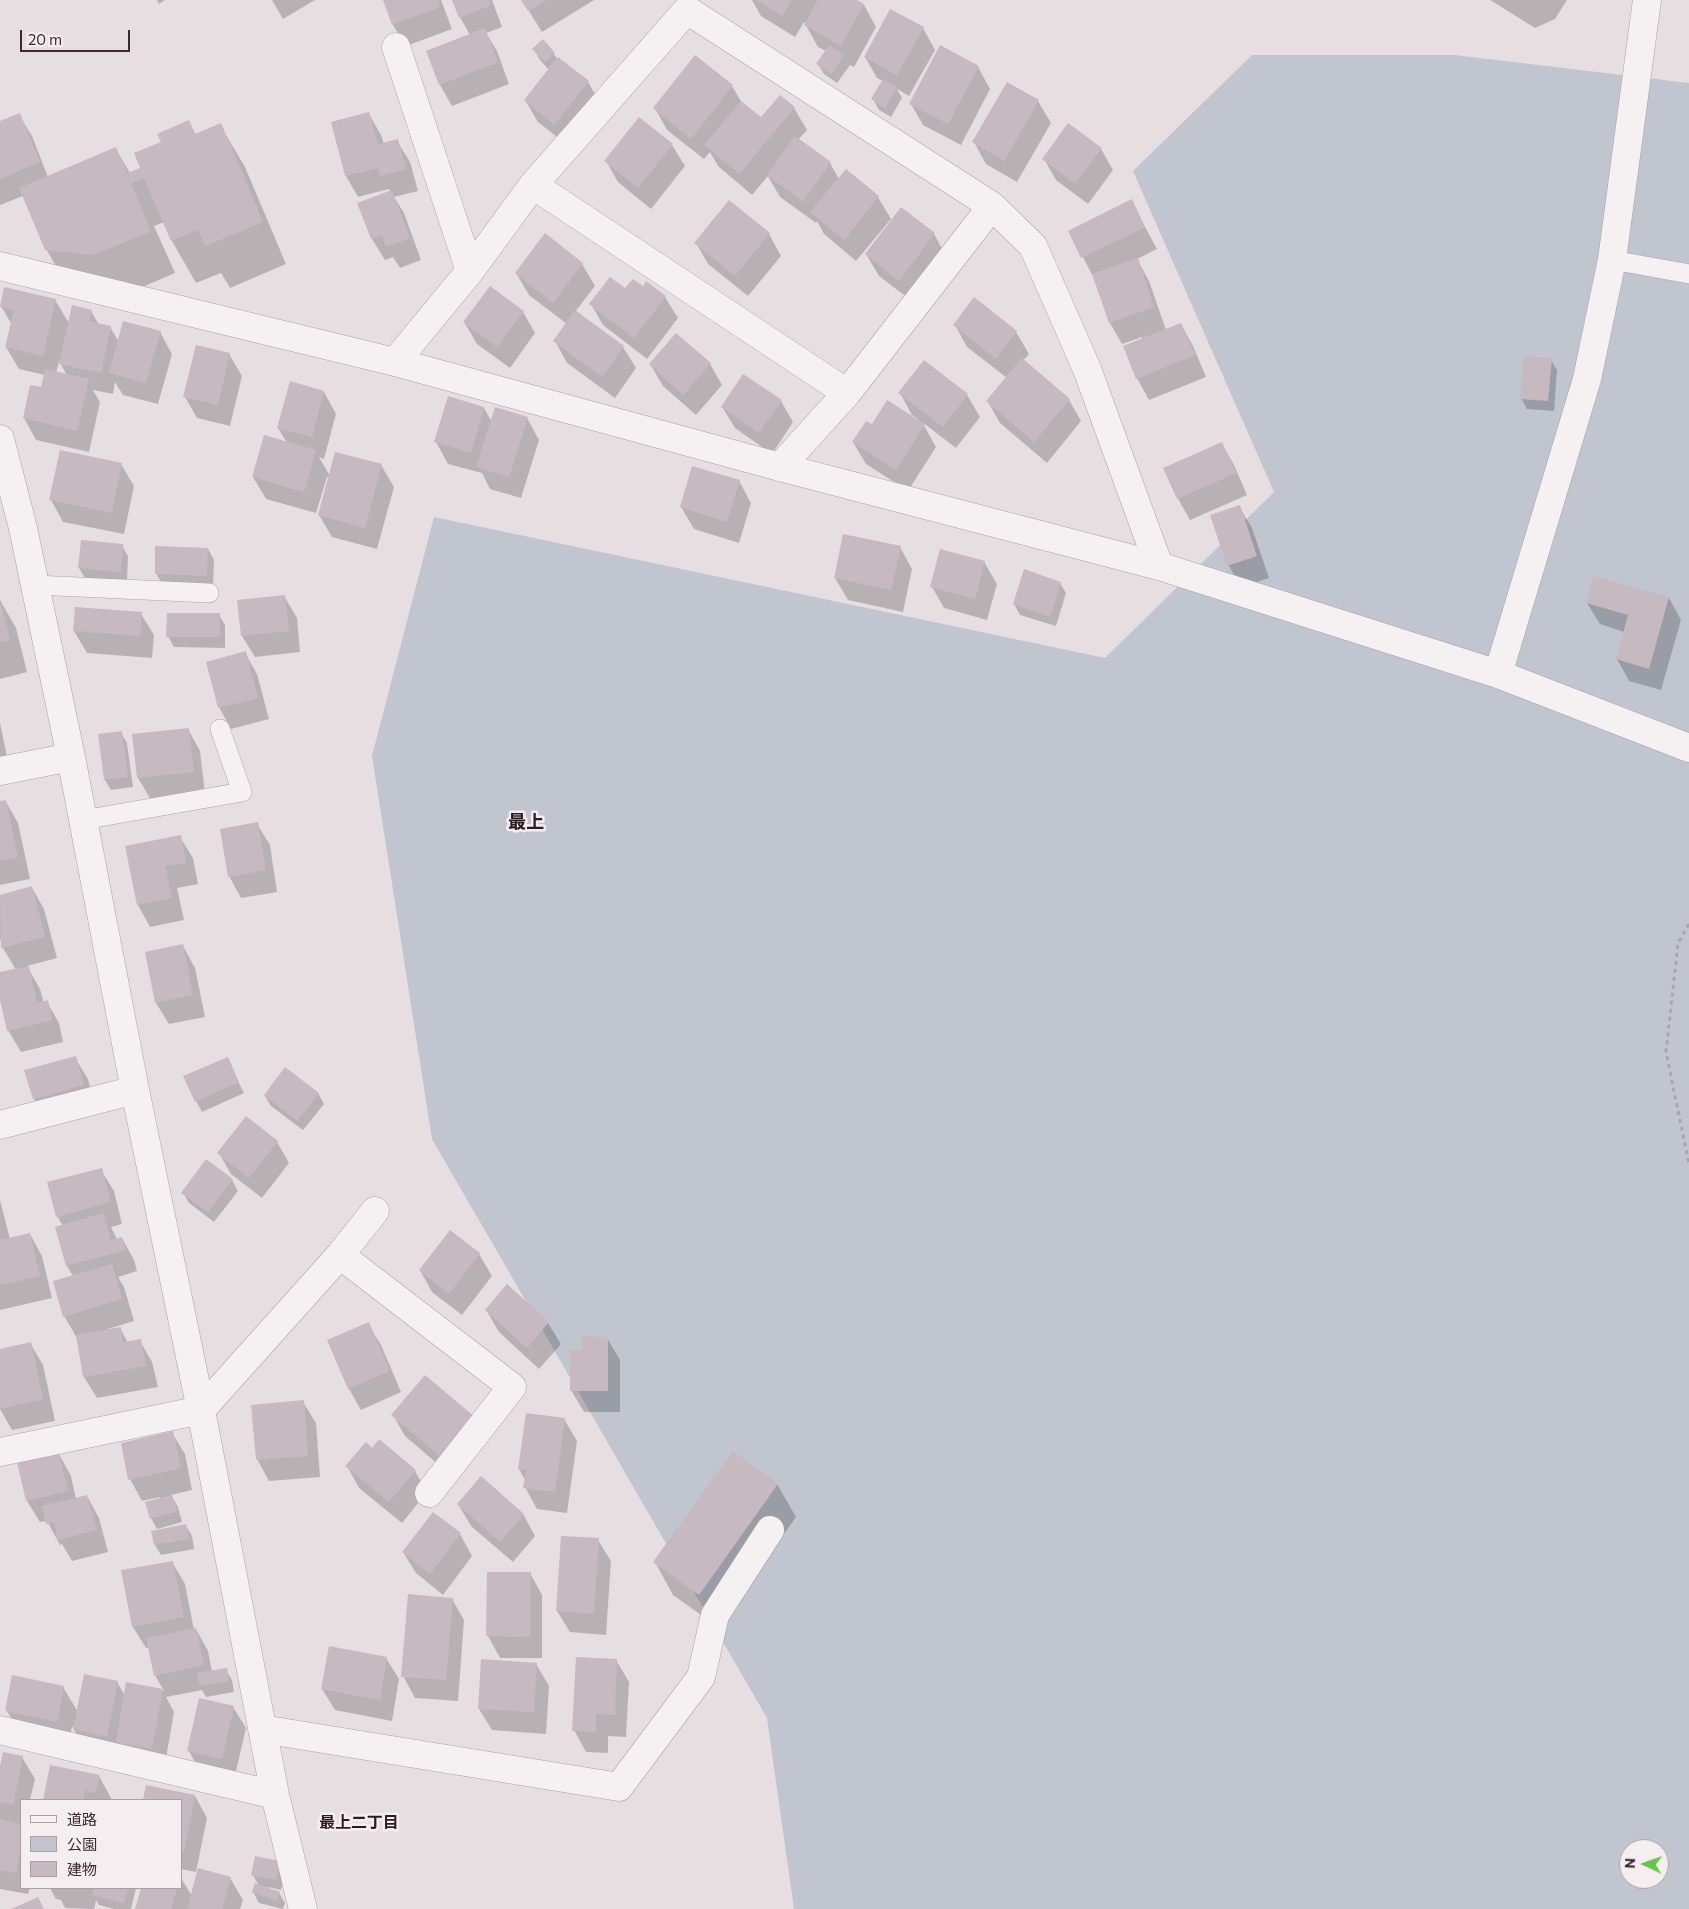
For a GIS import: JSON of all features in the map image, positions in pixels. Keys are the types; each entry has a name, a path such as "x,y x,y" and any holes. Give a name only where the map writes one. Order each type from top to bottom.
{"street":[{"path":"1498,674 1587,379 1612,260 1646,0"},
{"path":"395,362 470,271 533,185 680,5 992,206 1033,246 1087,369 1159,566"},
{"path":"396,47 470,271"},
{"path":"533,185 847,393"},
{"path":"780,467 847,393 992,206"},
{"path":"0,266 395,362 780,467 1159,566 1498,674 1689,748"},
{"path":"0,439 23,528 71,757 201,1410 275,1795 303,1909"},
{"path":"0,771 71,757"},
{"path":"0,1125 136,1090"},
{"path":"0,1452 201,1410 340,1255 375,1211"},
{"path":"340,1255 512,1387 429,1493"},
{"path":"262,1729 619,1788 701,1677 716,1614 770,1530"},
{"path":"0,1730 275,1795"}],"lane":[{"path":"1612,260 1689,274"},
{"path":"35,585 209,593"},
{"path":"83,820 242,792 220,729"}],"path":[{"path":"1689,924 1678,943 1666,1052 1689,1164"}],"green space":[{"path":"1252,55 1455,55 1689,83 1689,1909 794,1909 767,1718 432,1139 372,756 434,517 1105,658 1274,492 1133,171"}],"building":[{"path":"383,0 438,0 440,7 392,25"},
{"path":"452,0 489,0 491,5 459,18"},
{"path":"521,0 547,0 528,11"},
{"path":"756,0 792,0 782,16"},
{"path":"818,0 857,0 864,4 841,46 804,25"},
{"path":"890,9 924,27 897,75 864,57"},
{"path":"485,28 498,62 439,85 426,51"},
{"path":"543,39 555,53 545,62 532,49"},
{"path":"829,45 844,55 831,74 816,64"},
{"path":"940,45 979,66 948,124 909,104"},
{"path":"695,55 733,85 691,139 653,108"},
{"path":"558,57 589,81 554,125 524,100"},
{"path":"883,79 897,87 885,108 871,99"},
{"path":"1007,82 1039,100 1004,161 972,142"},
{"path":"780,95 795,107 739,174 704,145 741,101 761,117"},
{"path":"369,112 378,144 398,139 406,169 380,176 378,168 345,176 331,122"},
{"path":"20,113 40,162 0,179 0,121"},
{"path":"639,117 673,144 638,188 604,161"},
{"path":"189,120 195,134 221,123 263,222 205,246 198,230 171,241 144,178 131,184 151,231 94,255 45,250 19,188 116,147 127,173 140,168 134,153 161,142 157,134"},
{"path":"1068,123 1102,148 1075,184 1042,159"},
{"path":"795,136 831,162 803,202 767,175"},
{"path":"846,169 879,196 844,240 810,212"},
{"path":"392,190 410,238 386,247 382,235 371,239 357,203"},
{"path":"1132,199 1145,227 1081,258 1068,231"},
{"path":"729,200 770,233 735,276 694,243"},
{"path":"901,207 935,233 899,281 865,254"},
{"path":"545,233 583,263 553,303 515,273"},
{"path":"1138,258 1154,307 1109,323 1092,274"},
{"path":"610,277 625,288 633,279 643,286 646,281 666,296 634,338 589,304"},
{"path":"490,286 524,311 497,347 463,322"},
{"path":"4,287 56,299 43,356 5,347 14,310 0,307"},
{"path":"974,297 1017,331 996,359 953,325"},
{"path":"72,305 92,310 89,321 111,326 101,373 59,364"},
{"path":"575,310 624,346 602,377 553,341"},
{"path":"123,321 161,331 146,383 109,373"},
{"path":"1181,323 1195,355 1136,379 1123,346"},
{"path":"676,333 711,363 683,395 649,364"},
{"path":"196,345 230,353 218,405 183,397"},
{"path":"1523,356 1552,358 1548,401 1520,399"},
{"path":"1022,358 1070,399 1034,442 986,401"},
{"path":"924,360 968,394 943,427 898,393"},
{"path":"45,369 89,379 77,431 23,418 30,385 41,387"},
{"path":"743,374 782,400 759,433 721,407"},
{"path":"290,381 324,391 312,437 277,428"},
{"path":"448,396 484,407 471,453 434,442"},
{"path":"887,400 925,424 896,470 852,442 866,421 872,424"},
{"path":"495,407 528,417 509,477 476,467"},
{"path":"264,435 316,450 304,492 252,477"},
{"path":"1222,442 1236,473 1177,499 1163,468"},
{"path":"60,450 122,463 112,513 49,500"},
{"path":"335,452 382,464 365,528 318,515"},
{"path":"692,466 740,480 727,522 680,507"},
{"path":"1240,505 1257,556 1227,566 1210,515"},
{"path":"843,534 901,546 891,590 834,578"},
{"path":"81,540 123,544 121,572 78,568"},
{"path":"155,546 208,548 207,576 155,574"},
{"path":"940,549 985,561 975,599 930,587"},
{"path":"1024,569 1061,582 1050,617 1013,604"},
{"path":"1593,576 1669,597 1649,669 1616,659 1628,615 1586,603"},
{"path":"285,595 289,631 241,636 237,600"},
{"path":"0,605 10,640 0,642"},
{"path":"75,607 142,612 140,636 73,631"},
{"path":"167,613 220,613 220,637 166,637"},
{"path":"246,651 258,698 218,708 206,662"},
{"path":"189,728 194,772 137,778 132,734"},
{"path":"122,731 128,777 104,780 98,734"},
{"path":"6,800 18,857 0,861 0,801"},
{"path":"258,822 266,870 228,877 220,829"},
{"path":"181,835 186,863 165,866 172,898 137,905 125,846"},
{"path":"32,886 45,937 1,948 0,895"},
{"path":"183,944 193,995 155,1003 145,952"},
{"path":"29,966 37,1003 48,1000 52,1020 7,1031 0,1000 0,972"},
{"path":"76,1056 84,1085 33,1099 24,1070"},
{"path":"228,1057 239,1082 195,1102 183,1076"},
{"path":"285,1067 319,1093 297,1121 264,1095"},
{"path":"246,1116 278,1141 249,1178 217,1153"},
{"path":"206,1159 233,1179 208,1212 181,1193"},
{"path":"102,1168 111,1202 56,1217 47,1182"},
{"path":"104,1213 111,1240 122,1237 126,1250 66,1266 55,1227"},
{"path":"450,1230 480,1253 449,1294 419,1270"},
{"path":"30,1233 40,1276 0,1285 0,1240"},
{"path":"112,1264 122,1299 63,1317 53,1281"},
{"path":"507,1284 549,1322 527,1348 485,1310"},
{"path":"369,1322 390,1371 348,1389 327,1340"},
{"path":"121,1327 123,1342 141,1339 146,1366 83,1377 76,1335"},
{"path":"582,1336 608,1337 608,1391 570,1391 570,1350 582,1350"},
{"path":"31,1342 43,1399 0,1409 0,1349"},
{"path":"425,1375 476,1418 442,1458 391,1415"},
{"path":"304,1400 308,1456 256,1460 251,1405"},
{"path":"526,1413 565,1418 555,1492 523,1488 526,1470 518,1469"},
{"path":"173,1431 181,1468 128,1480 121,1443"},
{"path":"379,1439 416,1470 389,1502 345,1466 366,1442 372,1448"},
{"path":"733,1451 778,1484 699,1595 653,1562"},
{"path":"59,1453 68,1491 26,1501 17,1462"},
{"path":"481,1476 524,1514 500,1542 457,1504"},
{"path":"87,1495 97,1530 58,1540 54,1522 46,1524 42,1506"},
{"path":"172,1495 177,1511 150,1519 145,1502"},
{"path":"433,1512 461,1533 430,1574 402,1552"},
{"path":"186,1524 189,1539 154,1545 151,1531"},
{"path":"561,1536 599,1538 594,1614 556,1611"},
{"path":"173,1561 184,1617 132,1627 121,1570"},
{"path":"487,1572 531,1572 530,1637 486,1636"},
{"path":"408,1594 453,1598 446,1680 401,1677"},
{"path":"196,1628 204,1665 154,1676 146,1638"},
{"path":"329,1646 387,1657 380,1700 321,1689"},
{"path":"576,1657 617,1659 615,1715 596,1714 596,1732 572,1731"},
{"path":"481,1659 537,1663 534,1712 478,1709"},
{"path":"227,1668 229,1681 199,1686 197,1673"},
{"path":"84,1674 118,1681 107,1737 73,1729"},
{"path":"12,1675 64,1686 57,1722 5,1711"},
{"path":"126,1682 163,1689 152,1749 116,1742"},
{"path":"199,1698 234,1706 222,1759 187,1751"},
{"path":"3,1752 23,1756 13,1805 0,1802 0,1766"},
{"path":"50,1765 100,1775 96,1793 85,1790 83,1799 43,1799"},
{"path":"146,1785 195,1795 184,1851 182,1850 182,1799 143,1799"},
{"path":"0,1819 20,1824 20,1854 16,1873 0,1870"},
{"path":"255,1856 280,1861 276,1880 251,1875"},
{"path":"198,1868 231,1877 222,1909 187,1909"},
{"path":"255,1883 280,1892 277,1901 252,1892"},
{"path":"94,1889 128,1889 124,1903 92,1895"},
{"path":"141,1889 177,1889 171,1909 135,1909"},
{"path":"38,1897 44,1909 11,1909"}],"district":[{"name":"最上","path":"526,822"},
{"name":"最上二丁目","path":"359,1823"}]}
